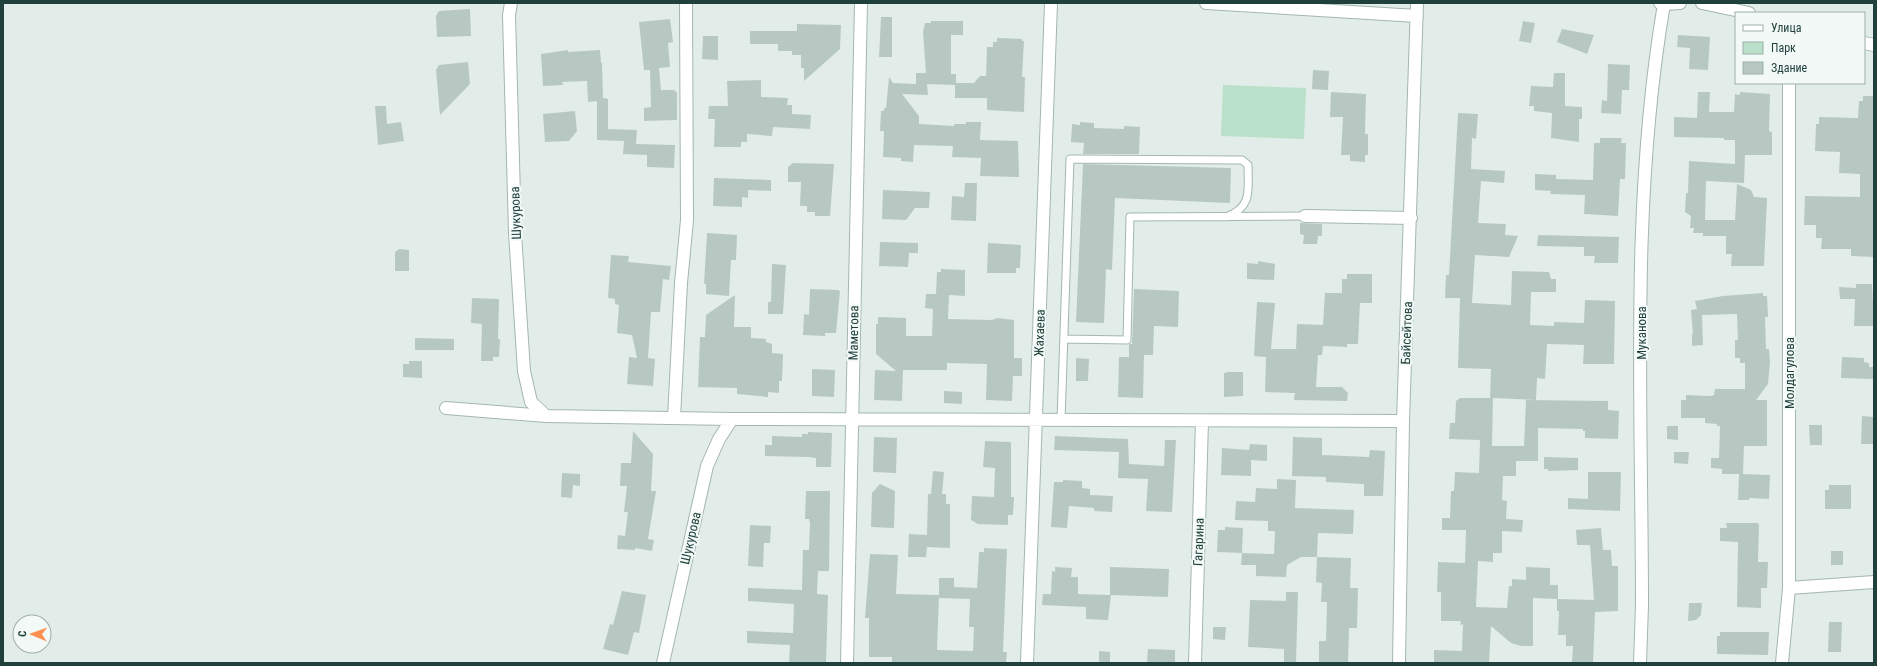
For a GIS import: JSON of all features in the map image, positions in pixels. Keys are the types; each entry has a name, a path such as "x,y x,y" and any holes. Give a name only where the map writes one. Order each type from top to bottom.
{"street":[{"name":"Шукурова","path":"511,3 509,23 515,233 524,372 532,402 546,416"},
{"path":"674,418 681,283 687,220 686,3"},
{"name":"Маметова","path":"847,663 861,3"},
{"name":"Жахаева","path":"1027,663 1051,3"},
{"path":"1206,3 1417,16"},
{"name":"Байсейтова","path":"1398,663 1403,421 1411,218 1417,3"},
{"path":"1662,4 1680,3"},
{"path":"1702,3 1720,4 1746,12"},
{"name":"Муканова","path":"1640,663 1642,605 1640,247 1644,167 1662,4"},
{"name":"Молдагулова","path":"1782,663 1789,588 1789,84"},
{"path":"1305,216 1411,218"},
{"path":"446,408 546,416 732,419 1403,421"},
{"name":"Шукурова","path":"663,663 707,466 719,439 732,419"},
{"name":"Гагарина","path":"1195,663 1202,421"},
{"path":"1789,588 1874,582"}],"lane":[{"path":"1061,420 1065,340 1070,159 1242,160 1248,166 1248,194 1244,206 1237,213 1226,217"},
{"path":"1065,340 1127,340 1130,217 1305,216"}],"green space":[{"path":"1223,85 1306,88 1304,139 1221,136"}],"building":[{"path":"470,9 471,36 437,37 436,16 439,11"},
{"path":"881,17 892,17 892,57 879,57"},
{"path":"670,19 673,42 668,43 670,67 659,68 661,90 675,90 675,92 677,92 677,120 644,121 644,108 651,107 650,70 644,70 639,22"},
{"path":"931,21 963,21 963,35 951,35 951,74 956,74 956,83 974,83 980,76 986,76 987,47 993,47 993,42 997,42 997,38 1022,39 1022,41 1024,41 1022,77 1025,77 1024,112 987,110 987,98 955,98 955,85 927,84 928,95 902,94 919,116 919,124 954,126 954,124 966,124 966,122 981,122 980,140 1018,141 1019,177 980,176 981,158 952,157 953,146 914,145 913,162 901,161 901,158 883,157 884,131 880,131 881,111 884,111 884,108 886,108 889,77 893,83 916,84 916,73 926,73 923,32 925,23 931,23"},
{"path":"1523,21 1535,23 1531,43 1519,41"},
{"path":"797,24 841,25 840,49 804,81 804,68 801,68 801,55 792,55 792,51 778,51 778,44 750,44 750,31 797,31"},
{"path":"1562,29 1594,35 1587,54 1557,42"},
{"path":"1678,35 1710,37 1708,70 1689,69 1690,48 1677,47"},
{"path":"703,36 718,36 718,60 702,59"},
{"path":"568,50 568,52 600,50 603,98 608,99 608,129 637,130 636,144 675,145 674,168 647,167 647,155 623,154 624,141 597,140 597,101 588,102 587,81 562,82 563,85 543,86 541,54"},
{"path":"468,62 470,84 440,115 436,70 439,65"},
{"path":"1608,64 1630,65 1629,90 1622,90 1621,114 1601,113 1602,100 1607,101"},
{"path":"1313,70 1329,71 1328,90 1312,89"},
{"path":"1554,73 1565,73 1565,106 1582,107 1582,119 1579,119 1579,142 1551,138 1552,113 1534,111 1534,106 1529,106 1531,86 1553,87"},
{"path":"761,80 761,97 788,98 787,105 792,105 792,114 811,115 810,129 773,127 772,136 747,134 747,142 741,142 741,147 714,147 715,119 708,119 709,106 728,106 727,81"},
{"path":"1331,92 1366,94 1365,134 1368,134 1368,155 1365,155 1365,162 1350,161 1350,155 1341,155 1343,117 1330,117"},
{"path":"1698,92 1710,92 1709,112 1734,112 1735,94 1740,95 1740,92 1770,94 1769,130 1772,132 1772,155 1745,155 1744,183 1706,181 1705,220 1735,220 1737,184 1751,190 1754,197 1767,198 1764,266 1731,266 1732,254 1726,254 1726,236 1703,236 1703,233 1693,233 1694,228 1690,228 1691,216 1685,212 1686,193 1688,193 1689,161 1735,164 1735,140 1724,140 1724,138 1674,137 1674,117 1697,118"},
{"path":"1863,96 1874,96 1874,257 1851,256 1851,249 1821,249 1822,238 1816,238 1816,225 1804,225 1805,196 1860,197 1860,174 1839,173 1840,152 1815,151 1816,124 1819,124 1819,117 1858,118 1859,101 1863,101"},
{"path":"375,106 386,106 387,124 401,122 404,141 378,145"},
{"path":"575,111 577,131 569,141 545,142 543,114"},
{"path":"1458,113 1478,114 1476,139 1472,138 1471,169 1505,171 1504,183 1481,181 1478,223 1506,224 1505,235 1518,236 1509,257 1475,255 1472,303 1511,305 1512,271 1549,272 1551,279 1556,279 1556,292 1531,292 1530,325 1554,326 1554,322 1584,323 1585,300 1615,301 1614,364 1583,364 1584,345 1547,344 1545,379 1537,378 1536,400 1493,398 1492,446 1524,446 1526,400 1608,401 1608,410 1619,411 1618,439 1585,438 1585,431 1583,431 1583,429 1538,428 1538,461 1516,461 1516,476 1503,476 1502,500 1507,501 1506,519 1523,520 1522,532 1502,531 1502,553 1493,553 1493,562 1478,561 1476,607 1507,608 1509,586 1512,586 1512,579 1526,580 1526,567 1550,568 1550,585 1558,585 1558,599 1533,598 1533,646 1521,646 1511,643 1491,626 1489,663 1434,663 1434,650 1462,651 1463,624 1460,625 1461,621 1441,621 1441,592 1437,592 1438,562 1465,563 1466,530 1442,530 1442,518 1450,518 1451,491 1454,491 1455,472 1479,473 1480,440 1449,439 1450,423 1455,423 1456,401 1460,398 1490,398 1491,369 1458,368 1460,298 1445,298 1446,275 1449,275"},
{"path":"1080,122 1094,123 1094,128 1124,129 1124,126 1140,127 1139,154 1083,154 1084,143 1071,142 1072,124 1080,125"},
{"path":"1600,138 1622,138 1621,143 1626,143 1625,179 1620,179 1618,216 1584,214 1585,195 1550,194 1551,191 1535,190 1535,174 1556,175 1556,179 1593,180 1594,143 1600,143"},
{"path":"793,163 834,164 830,216 815,216 815,212 807,212 807,206 800,206 801,182 788,182 788,167"},
{"path":"1083,164 1231,168 1230,203 1115,198 1112,270 1106,269 1104,323 1076,322"},
{"path":"714,178 771,180 771,191 748,190 748,198 742,197 742,207 713,206"},
{"path":"965,183 977,183 976,221 951,220 952,196 964,197"},
{"path":"883,190 930,192 929,208 915,208 906,220 882,219"},
{"path":"1300,223 1322,224 1322,236 1318,236 1317,244 1303,244 1304,235 1300,234"},
{"path":"707,233 737,235 736,260 731,260 729,296 706,294 706,284 704,284"},
{"path":"1538,235 1619,237 1618,263 1594,263 1595,256 1584,256 1584,247 1537,246"},
{"path":"880,242 918,243 918,253 909,253 908,267 879,266"},
{"path":"988,243 1021,245 1020,268 1016,268 1016,273 987,273"},
{"path":"399,249 409,250 409,271 395,271 395,252"},
{"path":"611,255 629,256 628,262 671,266 669,280 663,279 660,312 651,312 648,358 655,359 653,386 627,384 629,357 637,358 632,335 617,333 619,305 615,304 615,299 608,298"},
{"path":"1258,261 1275,264 1274,280 1247,279 1247,263 1258,264"},
{"path":"772,264 786,265 783,314 768,314 768,302 771,302"},
{"path":"941,269 965,270 965,296 949,295 948,319 992,320 997,318 1014,320 1014,358 1022,358 1022,376 1013,376 1012,401 986,400 987,364 947,363 947,370 903,370 902,401 874,400 875,370 896,371 876,354 876,324 878,324 878,317 906,318 906,336 932,336 933,309 925,308 926,294 936,294 937,272 941,272"},
{"path":"1347,274 1372,274 1372,303 1360,303 1358,344 1347,344 1347,347 1323,346 1322,355 1318,355 1316,387 1342,387 1348,393 1347,401 1294,400 1295,393 1265,392 1266,357 1254,356 1257,302 1275,303 1271,349 1296,349 1297,324 1323,325 1325,293 1342,293 1342,279 1347,279"},
{"path":"1856,284 1872,284 1874,326 1854,326 1855,299 1840,299 1839,287 1856,288"},
{"path":"810,289 840,291 836,333 825,333 825,336 803,335 804,314 809,315"},
{"path":"1134,289 1179,291 1178,327 1154,326 1153,355 1144,355 1143,398 1118,397 1119,357 1129,357 1129,344 1132,344"},
{"path":"1763,293 1763,296 1767,296 1768,317 1765,317 1766,349 1769,349 1770,362 1768,384 1756,400 1767,400 1767,446 1744,446 1743,474 1770,475 1769,499 1749,498 1749,500 1738,500 1739,474 1722,474 1722,469 1711,468 1711,458 1719,458 1720,426 1717,426 1717,424 1705,423 1705,418 1681,418 1681,400 1686,400 1686,395 1711,396 1714,395 1715,389 1745,389 1745,363 1740,363 1740,358 1735,358 1735,340 1738,340 1737,314 1702,315 1703,345 1692,346 1693,334 1691,310 1697,309 1695,301 1723,296"},
{"path":"735,295 734,327 751,327 751,338 766,339 766,342 772,344 772,353 783,354 782,381 779,381 779,393 768,392 768,397 737,394 737,388 698,387 700,337 705,337 706,315"},
{"path":"472,298 499,299 499,357 493,357 493,361 481,361 482,324 471,323"},
{"path":"415,338 454,339 454,350 415,350"},
{"path":"1842,357 1864,358 1864,362 1869,363 1869,367 1874,367 1874,379 1841,378"},
{"path":"1076,358 1089,359 1088,381 1076,381"},
{"path":"409,361 422,361 422,378 403,377 403,364 409,364"},
{"path":"812,369 835,370 834,397 812,396"},
{"path":"1243,372 1243,396 1224,397 1224,373"},
{"path":"944,391 962,392 962,404 944,403"},
{"path":"1862,416 1874,417 1874,444 1861,444"},
{"path":"1809,425 1822,425 1822,445 1810,445"},
{"path":"1667,426 1678,426 1678,440 1667,439"},
{"path":"633,431 653,454 651,491 656,491 648,539 654,540 652,551 635,548 635,550 617,549 618,535 625,536 628,512 624,512 627,486 620,486 621,463 631,463"},
{"path":"808,432 832,433 831,467 816,467 816,458 765,456 765,445 772,445 772,436 802,437 802,434 808,434"},
{"path":"1055,436 1128,439 1129,464 1164,466 1165,440 1176,440 1172,512 1146,511 1148,479 1118,478 1119,452 1054,450"},
{"path":"874,437 897,438 896,473 873,472"},
{"path":"1293,437 1322,438 1322,455 1369,457 1370,450 1385,451 1383,496 1364,496 1364,484 1326,482 1326,477 1292,476"},
{"path":"985,441 1011,442 1011,497 1014,497 1013,515 1008,515 1008,525 978,524 971,520 972,496 994,497 995,468 983,467"},
{"path":"1250,444 1267,445 1267,461 1251,460 1251,476 1221,475 1222,448 1249,450"},
{"path":"1674,452 1689,452 1688,464 1674,463"},
{"path":"1544,457 1578,458 1578,470 1548,471 1548,469 1544,469"},
{"path":"933,471 944,472 942,494 946,494 946,504 950,504 950,548 927,547 926,557 908,557 909,534 927,535 928,494 931,494"},
{"path":"1588,472 1621,472 1620,511 1568,509 1568,498 1588,499"},
{"path":"562,473 580,474 580,486 573,485 572,498 561,497"},
{"path":"1277,479 1296,480 1295,508 1354,510 1353,534 1318,533 1317,557 1301,557 1287,565 1286,577 1256,576 1256,565 1241,565 1242,553 1274,554 1275,531 1268,531 1268,521 1235,520 1236,501 1255,502 1256,488 1277,489"},
{"path":"1063,480 1082,481 1082,488 1090,489 1090,495 1113,496 1112,512 1094,511 1094,508 1069,506 1067,528 1051,527 1054,482 1063,482"},
{"path":"880,484 895,491 894,528 871,527 872,493"},
{"path":"1829,485 1851,485 1851,509 1825,509 1825,490 1829,490"},
{"path":"806,491 830,491 829,571 818,571 817,594 828,595 826,663 789,663 790,645 747,643 747,631 793,633 794,604 748,601 748,588 802,590 803,550 809,550 810,523 809,519 805,519"},
{"path":"1726,523 1758,523 1759,525 1758,562 1768,562 1767,588 1761,588 1761,608 1737,607 1738,542 1720,541 1720,528 1727,528"},
{"path":"750,525 771,526 770,543 764,543 763,567 748,566"},
{"path":"1225,527 1243,528 1242,553 1217,552 1218,530 1225,530"},
{"path":"1601,528 1603,550 1611,550 1612,566 1618,566 1618,611 1595,612 1593,663 1572,663 1573,646 1566,646 1566,635 1558,635 1559,611 1557,611 1557,599 1594,600 1590,545 1577,545 1576,530"},
{"path":"984,548 1007,549 1003,652 1007,652 1006,663 892,663 892,657 869,657 869,618 865,618 870,554 898,555 896,594 939,595 939,578 954,578 954,587 977,588 979,552 984,552","holes":["939,595 939,598 970,599 969,627 974,627 973,651 937,650"]},
{"path":"1831,551 1843,551 1843,565 1831,565"},
{"path":"1317,557 1351,558 1350,588 1358,588 1357,628 1349,628 1348,663 1319,663 1319,641 1326,641 1327,602 1321,602 1322,583 1316,582"},
{"path":"1055,567 1072,568 1071,577 1078,577 1078,594 1110,595 1110,567 1169,569 1168,597 1111,595 1108,620 1086,619 1086,607 1042,605 1043,594 1051,594 1052,571 1055,572"},
{"path":"622,591 646,595 639,633 634,632 628,655 603,649 610,624 613,625"},
{"path":"1286,592 1298,592 1296,663 1284,663 1284,649 1248,647 1250,600 1286,601"},
{"path":"1689,603 1702,603 1701,615 1696,620 1688,621"},
{"path":"1829,622 1842,622 1841,652 1828,652"},
{"path":"1213,627 1226,627 1225,640 1213,639"},
{"path":"1720,632 1769,632 1768,655 1717,654 1717,636 1720,636"},
{"path":"1148,649 1175,650 1175,662 1147,662"},
{"path":"1099,651 1110,652 1110,663 1099,663"}]}
